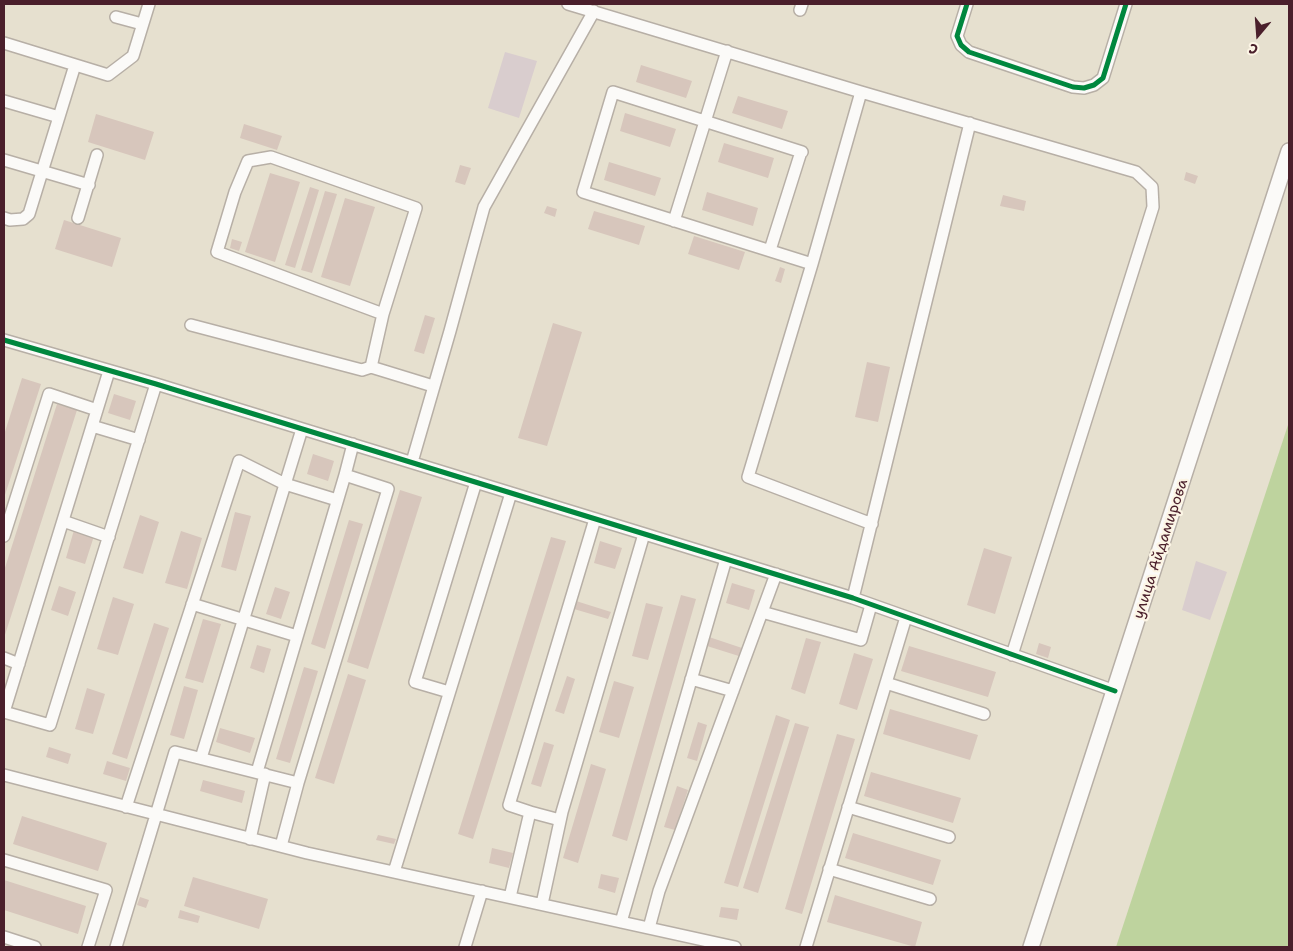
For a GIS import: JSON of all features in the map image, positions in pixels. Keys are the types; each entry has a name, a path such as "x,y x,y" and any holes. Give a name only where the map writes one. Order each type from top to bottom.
{"main road":[{"name":"улица Айдамирова","path":"1031,947 1289,151"}],"street":[{"path":"4,43 108,75 132,56 149,4"},
{"path":"568,4 594,10 862,92 1136,172 1152,187 1153,207 1012,655"},
{"path":"967,4 957,36 961,45 969,52 1073,87 1084,88 1094,85 1104,78 1126,4"},
{"path":"412,462 484,207 594,10"},
{"path":"116,17 142,24"},
{"path":"674,221 727,51"},
{"path":"4,218 23,220 29,214 75,66"},
{"path":"770,250 801,153 613,92 582,192 812,264"},
{"path":"862,92 748,476 872,524"},
{"path":"4,101 59,117"},
{"path":"853,598 970,123"},
{"path":"78,218 98,154"},
{"path":"370,367 383,314 416,208 271,157 248,161 235,192 217,252 383,314"},
{"path":"4,160 88,185"},
{"path":"191,325 362,370 370,367 433,386"},
{"path":"4,340 156,384 853,598 1115,691"},
{"path":"109,371 4,712 50,726 156,384"},
{"path":"4,536 49,394 97,410"},
{"path":"92,426 139,440"},
{"path":"201,758 302,429"},
{"path":"250,839 261,773 353,444"},
{"path":"126,807 239,461 285,484 338,500"},
{"path":"281,846 298,783 388,489 345,475"},
{"path":"449,692 415,682 476,482"},
{"path":"394,872 511,493"},
{"path":"560,820 509,804 595,519"},
{"path":"63,521 109,537"},
{"path":"542,904 560,820 644,534"},
{"path":"621,922 726,559"},
{"path":"649,928 659,891 776,574"},
{"path":"192,604 298,636"},
{"path":"762,612 861,640 871,605"},
{"path":"806,947 906,617"},
{"path":"4,658 19,664"},
{"path":"692,679 733,691"},
{"path":"886,683 984,714"},
{"path":"116,947 175,752 298,783"},
{"path":"4,775 250,839 731,947"},
{"path":"848,807 949,838"},
{"path":"510,897 530,812"},
{"path":"4,860 106,890 88,947"},
{"path":"829,868 930,899"},
{"path":"465,947 482,891"},
{"path":"4,937 35,947"}],"shaded area":[{"path":"505,52 537,61 519,118 488,108"},
{"path":"1196,561 1227,572 1210,620 1182,610"}],"green space":[{"path":"1289,422 1289,947 1116,947"}],"building":[{"path":"641,65 692,81 686,98 636,82"},
{"path":"738,96 788,111 782,129 732,113"},
{"path":"625,113 676,129 670,147 620,131"},
{"path":"96,114 154,132 145,160 88,142"},
{"path":"244,124 282,136 277,150 240,138"},
{"path":"724,143 774,158 768,178 718,162"},
{"path":"609,162 661,178 655,196 604,180"},
{"path":"460,165 471,168 465,185 455,182"},
{"path":"1186,172 1198,176 1195,184 1184,180"},
{"path":"270,173 300,182 275,262 245,252"},
{"path":"310,187 319,190 295,268 285,265"},
{"path":"325,191 337,194 312,273 301,270"},
{"path":"707,192 758,208 753,226 702,210"},
{"path":"1003,195 1026,201 1024,211 1000,206"},
{"path":"345,198 375,207 350,286 321,277"},
{"path":"547,206 557,209 555,217 544,213"},
{"path":"594,211 645,226 639,245 588,229"},
{"path":"64,220 121,238 112,267 55,249"},
{"path":"694,236 745,252 739,270 688,254"},
{"path":"232,239 242,242 239,251 230,248"},
{"path":"780,267 785,269 781,283 775,281"},
{"path":"425,315 435,318 424,354 414,351"},
{"path":"553,323 582,332 547,446 518,438"},
{"path":"867,362 890,367 878,422 855,417"},
{"path":"22,378 41,384 4,498 4,435"},
{"path":"114,394 136,401 130,420 108,413"},
{"path":"57,404 77,410 4,638 4,571"},
{"path":"313,454 334,461 328,481 307,474"},
{"path":"400,490 422,497 368,669 347,662"},
{"path":"235,512 251,516 236,571 221,567"},
{"path":"140,515 159,522 143,574 123,568"},
{"path":"349,520 363,524 325,649 311,644"},
{"path":"74,530 94,536 85,564 66,558"},
{"path":"181,531 202,538 187,589 165,583"},
{"path":"551,537 566,541 473,839 458,834"},
{"path":"600,541 622,548 615,569 594,563"},
{"path":"984,548 1012,557 995,614 967,605"},
{"path":"732,583 755,590 749,610 726,603"},
{"path":"59,586 76,592 68,616 51,610"},
{"path":"275,587 290,592 281,619 266,614"},
{"path":"681,595 696,599 627,841 612,836"},
{"path":"113,597 134,604 118,655 97,649"},
{"path":"576,601 611,612 608,619 574,609"},
{"path":"646,603 663,607 648,660 632,656"},
{"path":"203,619 221,624 203,683 185,678"},
{"path":"154,623 169,628 127,759 112,754"},
{"path":"709,637 745,649 742,657 707,646"},
{"path":"806,638 821,642 805,694 791,689"},
{"path":"1039,643 1051,647 1048,658 1036,654"},
{"path":"257,645 271,649 264,673 250,668"},
{"path":"909,646 996,672 988,697 901,671"},
{"path":"854,653 873,659 857,710 839,704"},
{"path":"304,667 318,671 290,763 276,759"},
{"path":"348,674 366,680 334,784 315,778"},
{"path":"567,676 575,679 564,714 555,711"},
{"path":"614,681 634,687 619,738 599,732"},
{"path":"184,686 198,690 184,739 170,735"},
{"path":"87,688 105,694 93,734 75,729"},
{"path":"890,709 978,735 970,760 883,734"},
{"path":"776,715 790,720 738,887 724,883"},
{"path":"698,722 707,725 697,761 687,758"},
{"path":"795,723 809,727 758,893 743,888"},
{"path":"220,728 255,738 250,753 216,742"},
{"path":"837,734 855,739 802,914 785,909"},
{"path":"544,742 554,745 541,787 531,784"},
{"path":"49,747 71,754 68,764 46,757"},
{"path":"107,761 130,768 126,781 103,774"},
{"path":"591,764 606,769 578,863 563,858"},
{"path":"871,772 961,798 953,823 864,796"},
{"path":"203,780 245,791 242,803 200,791"},
{"path":"677,786 688,790 675,830 664,827"},
{"path":"22,816 107,843 98,871 13,844"},
{"path":"853,833 941,860 933,885 845,858"},
{"path":"378,835 396,839 394,844 376,840"},
{"path":"492,848 513,853 509,868 489,863"},
{"path":"601,874 619,878 615,893 598,888"},
{"path":"193,877 268,899 259,929 184,906"},
{"path":"4,880 86,906 78,934 4,910"},
{"path":"835,895 922,922 915,947 827,922"},
{"path":"140,897 149,900 146,908 137,905"},
{"path":"721,907 739,909 737,920 719,917"},
{"path":"180,910 200,916 198,923 178,918"}],"cycle path":[{"path":"967,4 957,36 961,45 969,52 1073,87 1084,88 1094,85 1103,78 1126,4"},
{"path":"4,340 156,384 853,598 1115,691"}]}
